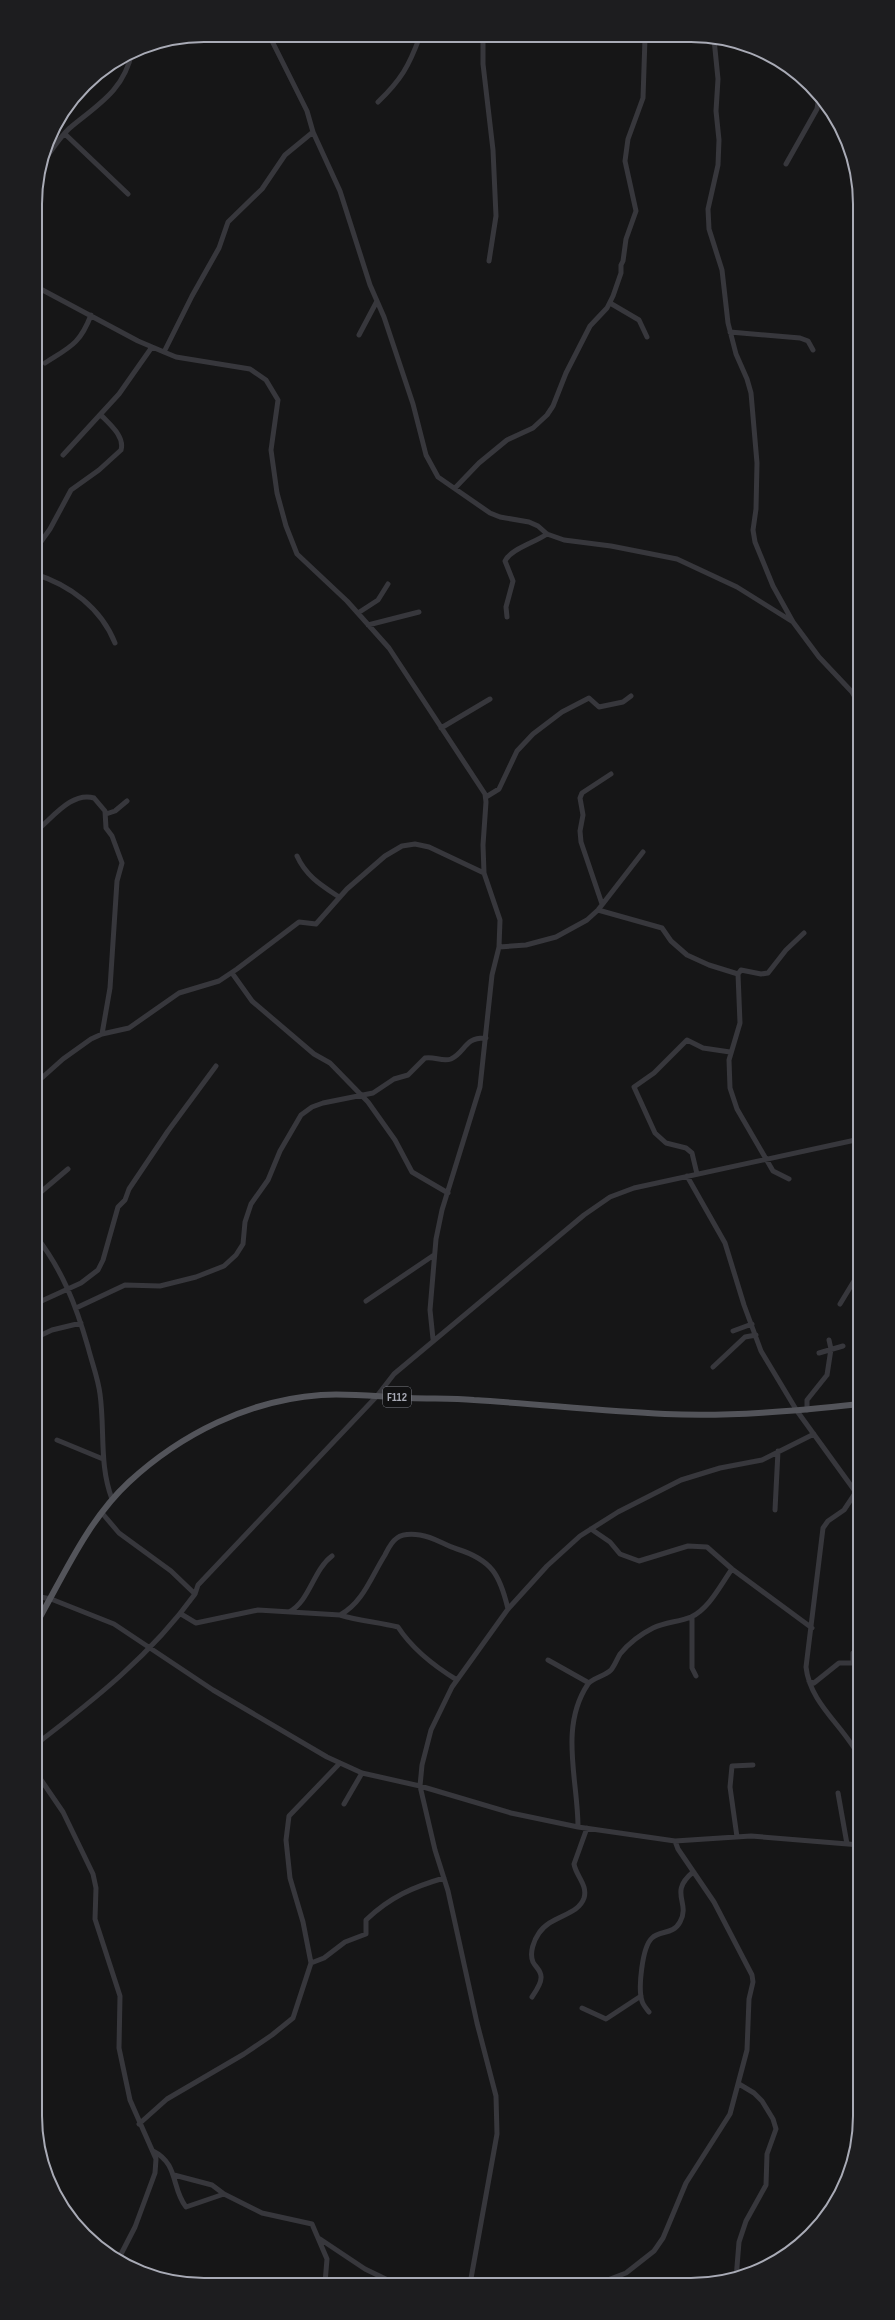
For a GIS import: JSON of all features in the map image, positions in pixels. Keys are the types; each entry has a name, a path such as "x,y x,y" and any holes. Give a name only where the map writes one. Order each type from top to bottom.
{"main road":[{"name":"F112","path":"42,1614 75,1555 102,1513 127,1484 166,1452 201,1431 242,1412 304,1397 343,1394 471,1399 666,1414 797,1411 853,1405"}],"street":[{"path":"272,42 307,111 313,132 340,191 413,404 426,455 438,477 490,513 500,518 529,522 542,529 547,534 564,540 612,546 677,559 737,587 793,622"},
{"path":"378,102 395,86 404,74 417,42"},
{"path":"483,42 483,64 493,150 496,216 489,261"},
{"path":"455,488 486,456 507,440 533,428 547,415 553,406 566,373 590,326 610,304 621,273 620,265 623,261 626,239 636,211 625,161 628,138 643,98 645,42"},
{"path":"714,43 718,79 716,111 718,159 708,209 708,219 709,229 722,270 730,332 736,354 747,379 751,393 757,463 756,509 753,530 755,542 784,607 793,622 819,657 853,694"},
{"path":"51,152 70,128 98,107 117,87 130,65 131,60"},
{"path":"786,164 816,109 817,103"},
{"path":"164,352 192,296 219,248 228,222 262,189 285,155 313,132"},
{"path":"65,134 128,194"},
{"path":"42,290 152,347 176,357 250,369 266,380 278,400 271,450 280,510 292,544 301,559 358,613 389,648 486,797 483,845 484,873 500,920 499,948 492,974 480,1087 440,1217 434,1255 430,1310 434,1339"},
{"path":"359,335 377,301"},
{"path":"610,304 639,320 647,337"},
{"path":"45,363 75,344 83,334 91,315"},
{"path":"730,332 800,338 808,341 813,350"},
{"path":"63,455 101,415 152,347"},
{"path":"42,540 50,529 71,490 99,470 121,450 122,446 117,432 101,415"},
{"path":"507,617 506,607 513,581 505,561 515,550 535,543 547,534"},
{"path":"42,577 66,587 82,598 102,619 115,643"},
{"path":"358,613 378,600 388,584"},
{"path":"784,607 784,617"},
{"path":"368,625 419,612"},
{"path":"486,797 499,789 510,763 525,741 553,717 589,698 599,707 623,702 631,696"},
{"path":"441,728 490,699"},
{"path":"602,904 581,842 584,815 580,798 582,793 611,774"},
{"path":"42,826 65,806 84,797 94,798 106,814 106,828 112,836 122,863 117,881 110,988 102,1034"},
{"path":"106,814 115,810 127,801"},
{"path":"42,1078 63,1059 91,1039 102,1034 129,1028 179,993 209,985 232,973 297,923 302,922 316,924 339,897 385,856 402,846 415,844 429,848 484,873"},
{"path":"499,948 526,945 556,937 586,920 598,910 643,852"},
{"path":"297,856 304,870 314,880 339,897"},
{"path":"598,910 662,928 671,941 687,955 709,965 738,974"},
{"path":"789,1179 775,1173 734,1104 728,1072 730,1052 740,1023 738,974 741,970 761,974 768,972 786,950 804,933"},
{"path":"232,973 252,1001 314,1054 330,1063 363,1096 378,1113 412,1172 448,1193"},
{"path":"76,1308 125,1285 160,1286 196,1277 224,1266 233,1258 243,1244 245,1222 251,1204 268,1180 280,1151 301,1115 312,1107 323,1103 373,1093 394,1079 408,1075 425,1058 448,1060 453,1058 468,1042 475,1038 486,1038"},
{"path":"697,1174 692,1153 686,1148 666,1143 655,1133 634,1087 654,1073 687,1040 703,1048 730,1052"},
{"path":"42,1301 81,1283 98,1270 103,1260 118,1207 125,1200 129,1189 168,1131 216,1066"},
{"path":"42,1740 95,1698 152,1648 181,1614 195,1594 198,1585 377,1396 394,1374 434,1339 523,1268 564,1230 598,1205 622,1191 853,1141"},
{"path":"42,1191 68,1169"},
{"path":"687,1176 711,1221 722,1236 744,1305 761,1351 797,1411 853,1488"},
{"path":"42,1245 57,1265 81,1323 100,1393 103,1459 105,1476 112,1500"},
{"path":"366,1301 434,1255"},
{"path":"840,1304 853,1283"},
{"path":"42,1335 52,1330 81,1323"},
{"path":"733,1331 752,1324"},
{"path":"713,1367 745,1337 756,1335"},
{"path":"807,1410 807,1400 827,1375 831,1349 829,1340"},
{"path":"819,1352 843,1346"},
{"path":"471,2278 497,2134 496,2096 477,2023 444,1878 435,1850 420,1786 424,1759 431,1730 439,1710 457,1680 508,1609 552,1561 591,1529 618,1512 681,1480 720,1468 758,1462 814,1434"},
{"path":"57,1440 103,1459"},
{"path":"775,1510 778,1451"},
{"path":"853,1496 844,1510 828,1521 823,1528 812,1628 807,1656 809,1681 824,1708 853,1745"},
{"path":"102,1513 128,1542 171,1571 195,1594"},
{"path":"591,1529 610,1542 620,1554 639,1561 682,1548 700,1546 714,1551 732,1568 812,1628"},
{"path":"340,1615 351,1607 368,1587 378,1563 393,1541 407,1534 437,1539 455,1549 480,1557 490,1567 501,1585 508,1609"},
{"path":"288,1612 299,1604 323,1562 332,1556"},
{"path":"578,1827 578,1807 572,1768 572,1740 576,1711 589,1682 607,1674 620,1655 640,1636 655,1627 692,1617 710,1600 732,1568"},
{"path":"42,1597 51,1599 114,1624 213,1690 340,1763 362,1773 420,1786 510,1813 578,1827 674,1841 738,1837 853,1844"},
{"path":"181,1614 196,1623 251,1611 268,1610 340,1615 362,1622 380,1623 398,1627 419,1653 457,1680"},
{"path":"692,1617 692,1668 696,1676"},
{"path":"809,1681 814,1683 840,1663 853,1663 853,1654"},
{"path":"548,1660 589,1682"},
{"path":"139,2124 167,2099 250,2050 272,2035 292,2018 310,1963 303,1922 290,1878 286,1840 289,1816 340,1763"},
{"path":"738,1837 730,1787 732,1766 753,1765"},
{"path":"344,1804 362,1773"},
{"path":"42,1781 64,1812 94,1874 96,1888 95,1918 120,1996 119,2048 130,2100 139,2124 156,2159 155,2173 135,2228 121,2255"},
{"path":"838,1793 847,1844"},
{"path":"532,1997 541,1980 540,1971 533,1961 532,1955 534,1941 544,1926 561,1915 578,1908 584,1897 584,1887 574,1864 587,1828"},
{"path":"613,2278 626,2273 654,2251 663,2238 686,2183 730,2114 747,2050 749,1999 753,1982 752,1975 721,1913 674,1841"},
{"path":"649,2012 642,2002 641,1996 646,1948 655,1936 669,1932 681,1921 682,1912 680,1887 682,1882 693,1872"},
{"path":"310,1963 324,1958 345,1942 366,1934 366,1920 393,1898 414,1887 444,1878"},
{"path":"582,2008 606,2020 641,1996"},
{"path":"737,2271 739,2242 746,2221 766,2185 767,2154 776,2125 762,2102 754,2093 739,2084"},
{"path":"153,2151 162,2156 174,2175 181,2202 186,2207 224,2194"},
{"path":"174,2175 212,2185 224,2194 262,2213 312,2224 320,2239 327,2258 325,2278"},
{"path":"320,2239 365,2269 384,2278"}]}
